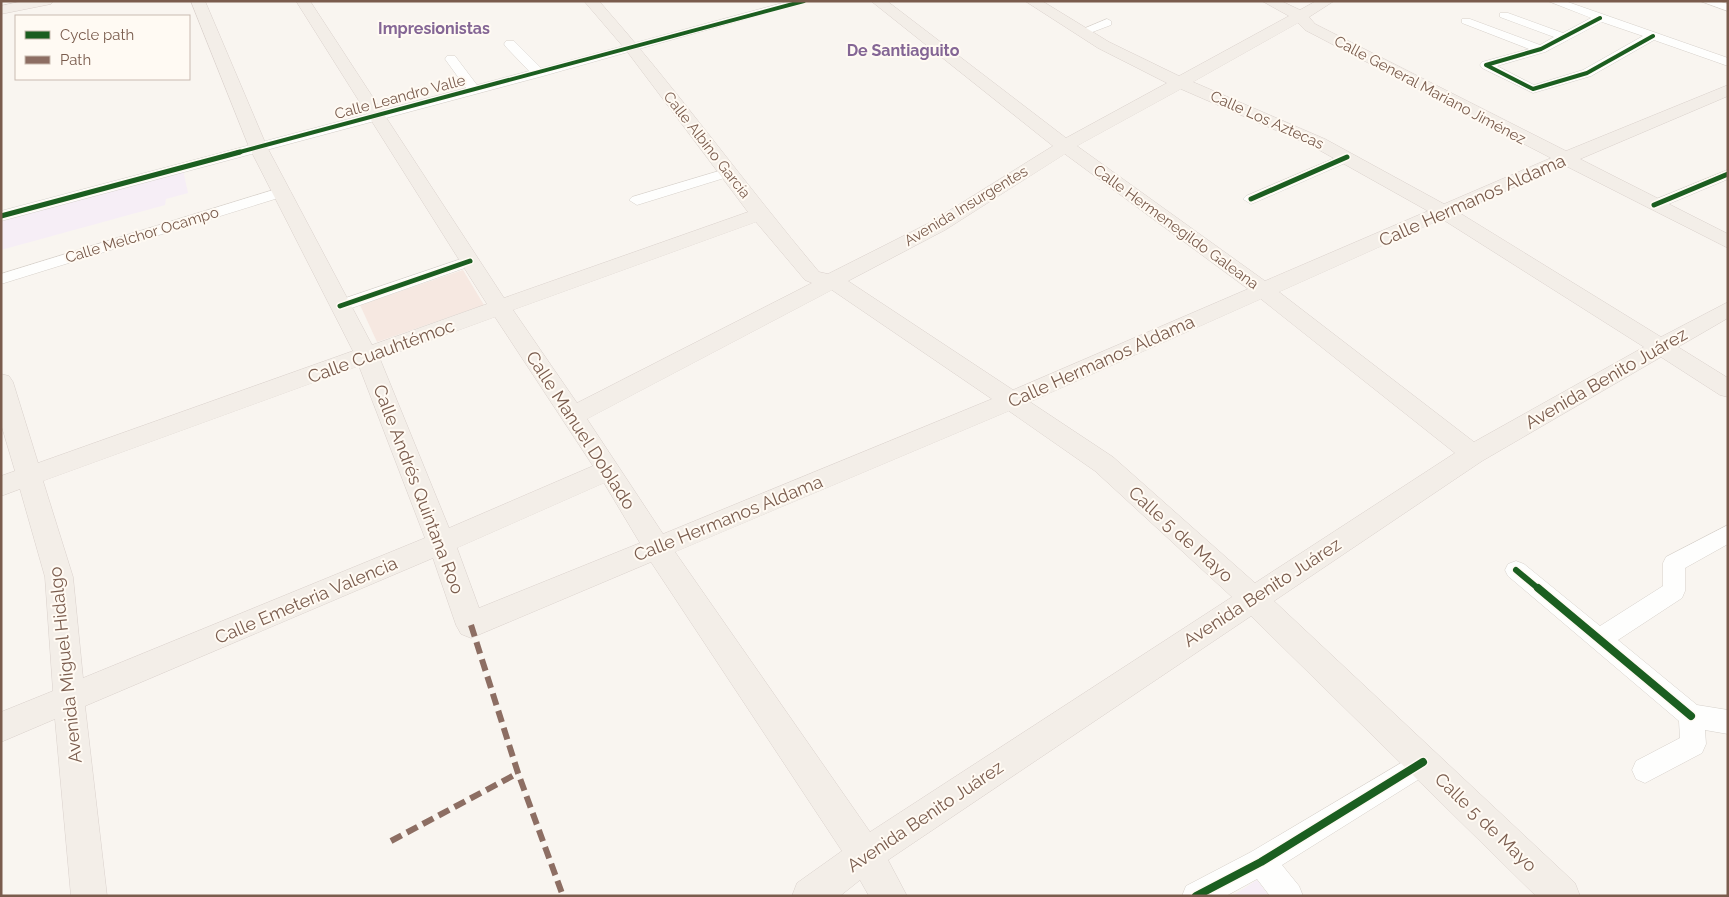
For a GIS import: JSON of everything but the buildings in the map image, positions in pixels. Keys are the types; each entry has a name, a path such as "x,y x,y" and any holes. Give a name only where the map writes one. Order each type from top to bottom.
{"main road":[{"path":"1,10 46,1"},
{"name":"Calle Andrés Quintana Roo","path":"198,1 258,147 367,356 441,543 471,625"},
{"name":"Calle Manuel Doblado","path":"303,1 500,308 609,470 657,548 865,855 889,896"},
{"name":"Calle Albino García","path":"591,1 632,48 760,214 812,276 828,282"},
{"name":"Calle Hermenegildo Galeana","path":"878,1 1065,146 1263,290 1474,454"},
{"name":"Calle Los Aztecas","path":"1032,1 1114,51 1270,119 1347,157 1445,212 1728,389"},
{"name":"Calle General Mariano Jiménez","path":"1269,1 1300,16 1310,27 1563,160 1728,242"},
{"name":"Avenida Insurgentes","path":"572,416 938,226 1065,146 1327,1"},
{"name":"Calle Hermanos Aldama","path":"471,625 1010,401 1728,90"},
{"name":"Calle Cuauhtémoc","path":"1,486 760,214"},
{"name":"Calle 5 de Mayo","path":"828,282 842,286 1104,464 1252,598 1562,896"},
{"name":"Avenida Benito Juárez","path":"810,896 865,855 1252,598 1474,454 1659,346 1728,309"},
{"name":"Avenida Miguel Hidalgo","path":"1,382 59,577 69,700 89,896"},
{"name":"Calle Emeteria Valencia","path":"1,727 441,543 609,470"}],"street":[{"name":"Calle Leandro Valle","path":"1,216 804,1"},
{"path":"1553,1 1728,62"},
{"path":"1705,1 1728,8"},
{"path":"1504,15 1564,37"},
{"path":"1600,18 1541,50 1486,65 1533,89 1587,72 1653,36"},
{"path":"1466,21 1541,50"},
{"path":"1082,32 1107,23"},
{"path":"510,44 539,72"},
{"path":"451,60 474,90"},
{"path":"1251,199 1347,157"},
{"path":"637,200 729,172"},
{"path":"1654,205 1728,174"},
{"name":"Calle Melchor Ocampo","path":"1,279 283,192"},
{"path":"340,306 470,262"},
{"path":"1600,639 1674,591 1674,563 1728,533"},
{"path":"1516,570 1691,716 1728,722"},
{"path":"1645,770 1693,744 1691,716"},
{"path":"1196,896 1261,862 1423,762"},
{"path":"1261,862 1289,896"}],"shaded area":[{"path":"183,170 188,193 166,199 165,205 1,250 1,219"},
{"path":"463,270 484,305 377,342 360,305"},
{"path":"1257,880 1269,896 1232,896"}],"marked path":[{"path":"471,625 518,773 563,896"},
{"path":"391,841 518,773"}],"cycle path":[{"path":"1,216 804,1"},
{"path":"1600,18 1541,49 1486,65 1533,89 1587,73 1653,36"},
{"path":"1251,199 1347,157"},
{"path":"1654,205 1728,174"},
{"path":"340,306 470,261"},
{"path":"1516,570 1691,716"},
{"path":"1196,896 1261,862 1423,762"}],"district":[{"name":"Impresionistas","path":"434,28"},
{"name":"De Santiaguito","path":"903,50"}]}
